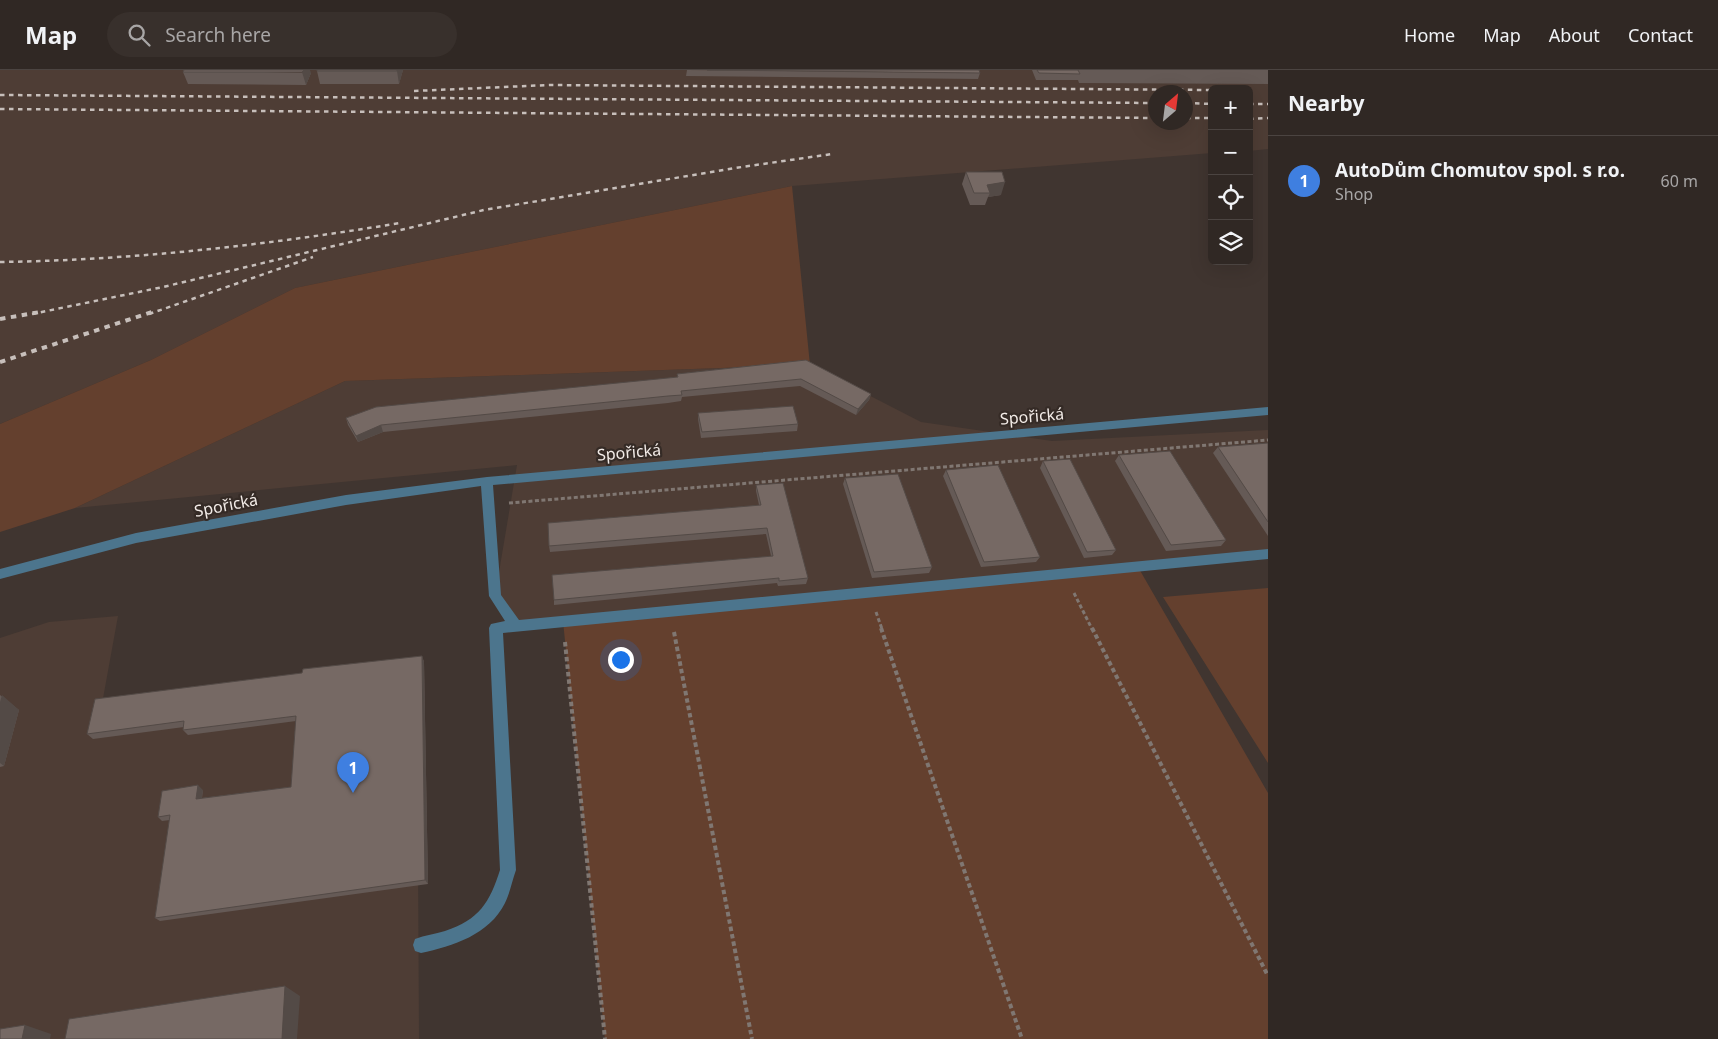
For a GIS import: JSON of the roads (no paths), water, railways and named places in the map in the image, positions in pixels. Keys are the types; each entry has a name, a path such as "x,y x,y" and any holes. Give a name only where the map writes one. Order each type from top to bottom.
{"street":[{"name":"Spořická","path":"0,574 146,536 328,503 488,481 1268,411"},
{"path":"488,481 495,596 516,626"},
{"path":"421,945 457,937 481,921 499,899 508,870 496,628 1268,554"}],"railway":[{"path":"414,91 549,85 1208,90"},
{"path":"0,95 1148,103"},
{"path":"1193,103 1208,104"},
{"path":"1253,104 1268,104"},
{"path":"0,109 1148,118"},
{"path":"1193,118 1208,118"},
{"path":"1253,119 1268,118"},
{"path":"32,314 163,287 484,210 735,168 832,154"},
{"path":"0,262 151,255 300,238 400,223"},
{"path":"149,314 313,257"},
{"path":"0,319 40,312"},
{"path":"0,362 152,312"}],"place":[{"name":"AutoDům Chomutov spol. s r.o.","path":"353,793"}]}
